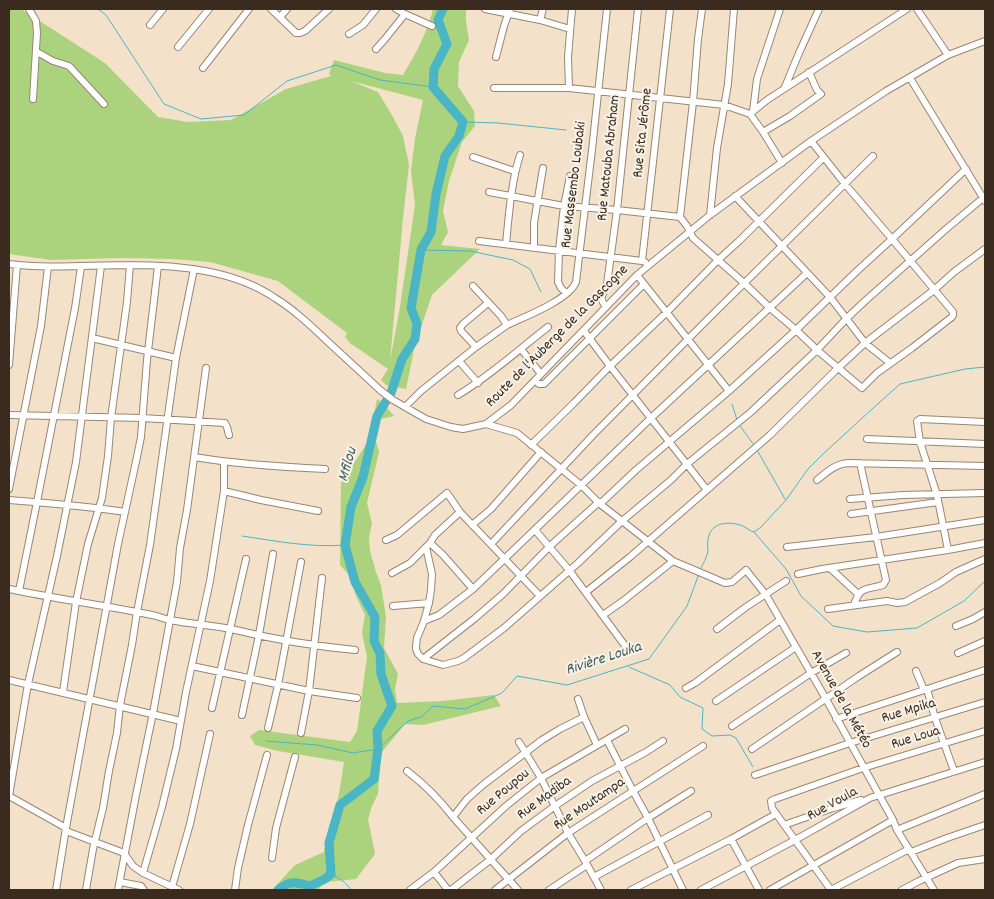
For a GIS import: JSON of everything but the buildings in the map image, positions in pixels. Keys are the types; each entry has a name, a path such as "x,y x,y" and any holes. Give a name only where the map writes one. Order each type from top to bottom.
{"street":[{"path":"28,9 36,21 37,33 33,99"},
{"path":"150,24 163,9"},
{"path":"178,47 209,9"},
{"path":"203,68 249,9"},
{"path":"271,9 296,33 305,32 329,9"},
{"path":"280,17 287,9"},
{"path":"349,34 363,25 376,9"},
{"path":"396,9 432,26"},
{"path":"485,9 509,11 570,29"},
{"path":"540,20 543,9"},
{"path":"569,88 568,57 572,9"},
{"name":"Rue Massembo Loubaki","path":"406,407 421,391 507,325 545,308 573,288 576,282 607,9"},
{"name":"Rue Matouba Abraham","path":"606,307 601,297 606,290 617,210 638,9"},
{"name":"Rue Sita Jérôme","path":"642,261 670,9"},
{"path":"702,9 680,217 694,238 817,350 862,388 877,373 927,337 953,315 953,312 823,158 811,141"},
{"path":"710,215 717,148 728,84 734,9"},
{"path":"780,9 756,79 752,113 782,162"},
{"path":"785,88 819,9"},
{"path":"752,113 767,100 907,9"},
{"path":"917,9 948,55"},
{"path":"496,58 509,11"},
{"path":"376,49 405,14"},
{"name":"Route de l'Auberge de la Gascogne","path":"9,264 48,267 158,266 194,269 238,280 275,297 300,316 393,400 426,419 451,427 463,429 486,424 511,405 584,332 637,275 710,215 811,141 886,91 948,55 985,42"},
{"path":"36,52 68,66 104,104"},
{"path":"763,132 821,94 817,90 809,72"},
{"path":"428,545 432,574 429,603 416,646 418,654 423,659 442,665 464,658 504,628 687,464 751,412 817,350 847,318 910,261 984,200 910,78"},
{"path":"494,88 569,88 724,105 752,113"},
{"path":"506,244 514,171 520,155"},
{"path":"491,544 632,395 874,156"},
{"path":"472,157 514,171"},
{"path":"531,445 823,158"},
{"path":"534,247 534,223 543,168"},
{"path":"423,659 474,619 521,576 550,546 729,391 966,170"},
{"path":"566,293 558,282 559,250 564,206 570,176"},
{"path":"488,192 564,206 680,217"},
{"path":"735,196 830,297 865,343 890,363"},
{"path":"479,241 610,256 651,264"},
{"path":"586,592 647,542 770,435 865,343 985,249"},
{"path":"9,365 17,265"},
{"path":"62,692 76,602 88,544 100,508 122,344 130,265"},
{"path":"101,266 76,462 28,684 9,796 66,830 124,853 133,866 143,873 179,890"},
{"path":"56,890 118,544 138,457 158,266"},
{"path":"9,489 41,326 48,267"},
{"path":"19,591 38,502 81,267"},
{"path":"86,890 103,808 117,733 120,705 152,537 176,358 194,269"},
{"path":"424,622 439,615 473,589 651,418 807,274"},
{"path":"637,275 729,391"},
{"path":"535,380 542,384 551,377 644,284"},
{"path":"473,286 507,325"},
{"path":"476,348 460,328 488,303"},
{"path":"458,395 499,367 548,327"},
{"path":"584,332 707,490"},
{"path":"92,338 176,358"},
{"path":"521,348 543,372 551,377"},
{"path":"563,353 568,360"},
{"path":"459,361 478,382"},
{"path":"118,890 177,582 180,548 206,368"},
{"path":"9,414 218,422 224,423 229,435"},
{"path":"948,550 937,495 920,442 918,419 985,422"},
{"name":"Avenue de la Météo","path":"486,424 517,433 647,542 673,561 726,583 732,582 746,570 766,595 897,830 934,890"},
{"path":"867,439 985,444"},
{"path":"472,525 491,509 541,452"},
{"path":"194,458 326,469"},
{"path":"143,873 162,808 210,580 224,491 224,462"},
{"path":"854,605 858,594 862,591 881,586 885,582 860,463"},
{"path":"816,480 841,464 985,466"},
{"path":"224,491 318,511"},
{"path":"386,540 397,535 447,493 460,512 540,596"},
{"path":"850,499 903,495 985,493"},
{"path":"9,500 67,504 125,512"},
{"path":"851,514 938,502"},
{"path":"392,573 410,563 435,535 460,512"},
{"path":"787,548 876,537 985,520"},
{"path":"535,530 569,570 626,647"},
{"path":"798,574 985,544"},
{"path":"428,545 443,555 473,589"},
{"path":"242,714 259,635 273,554"},
{"path":"212,708 246,559"},
{"path":"828,609 888,601 905,602 956,572 985,559"},
{"path":"603,614 623,601 673,561"},
{"path":"268,728 278,685 300,562"},
{"path":"830,568 858,594"},
{"path":"301,733 309,691 322,578"},
{"path":"717,629 786,581"},
{"path":"9,588 48,597 108,606 170,620 230,629 315,646 355,650"},
{"path":"393,606 429,603"},
{"path":"956,626 985,612"},
{"path":"686,688 780,620"},
{"path":"958,653 985,641"},
{"path":"716,701 796,647"},
{"path":"752,749 897,652"},
{"path":"732,726 811,673 846,653"},
{"path":"192,666 278,685 357,698"},
{"path":"836,720 985,670"},
{"path":"916,671 926,690 954,771"},
{"path":"9,680 181,721"},
{"path":"578,700 597,745"},
{"name":"Rue Mpika","path":"755,776 985,702"},
{"path":"453,817 467,799 478,789 542,740 584,717"},
{"name":"Rue Poupou","path":"410,890 434,872 506,806 541,778 625,729"},
{"name":"Rue Loua","path":"776,814 771,803 775,799 863,768 985,731"},
{"path":"172,887 190,824 210,734"},
{"path":"607,740 683,890"},
{"name":"Rue Madiba","path":"450,890 490,860 521,831 555,806 592,781 663,741"},
{"path":"519,742 541,778 568,833 601,890"},
{"name":"Rue Moutampa","path":"495,890 568,833 703,746"},
{"path":"235,890 248,825 267,755"},
{"path":"272,858 276,828 295,758"},
{"name":"Rue Voula","path":"701,890 870,798 985,762"},
{"path":"407,771 421,782 518,890"},
{"path":"549,890 648,818 690,791"},
{"path":"897,830 985,794"},
{"path":"784,825 870,798"},
{"path":"632,890 776,814 831,890 910,851 985,825"},
{"path":"594,877 708,815"},
{"path":"770,890 893,820"},
{"path":"731,839 759,890"},
{"path":"902,890 958,863 985,859"},
{"path":"434,872 450,890"},
{"path":"120,882 141,886 144,890"}],"green space":[{"path":"9,9 21,9 105,63 158,117 188,122 231,120 286,89 331,76 329,74 334,60 385,73 403,75 421,43 433,9 466,9 469,40 459,62 458,86 474,111 475,126 462,142 449,181 443,211 448,232 441,245 480,249 432,295 415,345 406,389 386,385 381,380 388,369 350,343 345,337 347,333 278,281 210,262 121,258 51,260 9,254","holes":["351,81 423,100 415,138 411,171 415,205 390,361 409,165 403,136 378,92"]},
{"path":"377,399 394,416 381,419 376,441 379,452 367,503 372,523 369,538 370,551 381,585 386,617 384,648 398,674 395,689 397,703 443,701 494,695 501,706 423,725 405,724 381,753 378,794 368,819 375,854 356,879 326,882 317,890 272,890 295,865 324,852 335,814 344,762 278,751 255,745 250,736 259,730 350,742 357,731 367,657 362,633 365,615 356,596 350,576 340,565 341,483 369,440"}],"waterway":[{"path":"98,9 106,15 164,104 201,119 244,115 287,81 336,65 380,80 433,87"},
{"name":"Mfilou","path":"278,890 293,883 310,886 331,874 329,843 340,805 374,779 378,749 377,731 392,706 381,674 380,653 374,641 375,617 355,582 345,545 351,507 363,477 377,416 391,393 402,359 415,339 417,324 411,308 421,250 431,232 436,194 445,156 459,136 463,122 433,87 434,69 447,44 438,20 443,9"},
{"path":"463,122 498,123 566,130"},
{"path":"421,250 470,251 513,260 530,269 541,292"},
{"name":"Rivière Louka","path":"700,570 708,551 708,539 716,526 730,523 744,526 754,532 761,527 786,500 808,469 900,384 965,369 985,367"},
{"path":"732,404 737,420"},
{"path":"740,426 754,445"},
{"path":"757,450 785,499"},
{"path":"754,532 786,569 801,596 833,626 867,632 917,628 964,601 985,581"},
{"path":"242,536 307,545 345,545"},
{"name":"Rivière Louka","path":"266,741 317,745 353,753 378,749 408,721 421,717 433,706 465,709 502,693 517,676 567,685 649,659 687,606 699,574"},
{"path":"629,667 670,685 680,697 703,708 702,729 712,736 730,735 736,738 753,767"},
{"path":"331,874 342,880 351,890"}]}
